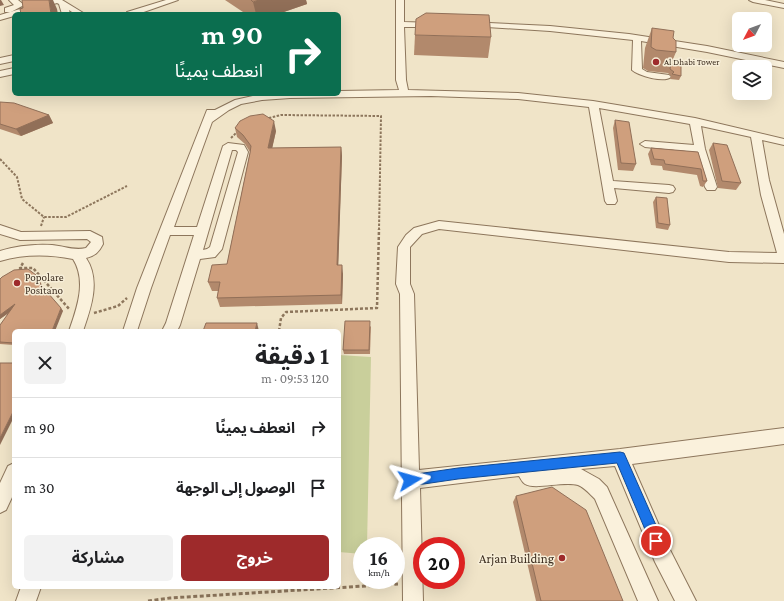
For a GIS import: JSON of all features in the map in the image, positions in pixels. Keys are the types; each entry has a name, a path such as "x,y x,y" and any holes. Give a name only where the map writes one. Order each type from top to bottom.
{"street":[{"path":"2,13 19,6 19,4 13,0"},
{"path":"136,12 174,0"},
{"path":"400,0 401,93"},
{"path":"753,0 784,6"},
{"path":"26,12 43,7 55,1 63,3 78,12"},
{"path":"146,2 159,4"},
{"path":"63,3 65,12"},
{"path":"2,13 12,13"},
{"path":"2,13 10,26"},
{"path":"400,24 445,24"},
{"path":"459,24 528,27 637,38 672,47 784,64"},
{"path":"637,38 637,70 645,74 666,77"},
{"path":"0,61 12,58"},
{"path":"0,74 12,71"},
{"path":"341,94 401,93 494,95 593,104 695,121 784,142"},
{"path":"131,329 144,288 208,121 226,107 238,102 277,96"},
{"path":"593,104 611,201"},
{"path":"695,121 700,149 711,187"},
{"path":"761,136 763,151 760,158 774,219 784,254"},
{"path":"645,144 700,149"},
{"path":"170,329 173,325 228,146 240,147 243,152 216,249 210,254 195,255"},
{"path":"608,184 669,189"},
{"path":"0,229 20,236 36,237 90,235 97,240 97,244 90,252 77,255 52,250 13,252 0,256"},
{"path":"167,230 202,231"},
{"path":"413,584 406,294 409,283 409,257 415,245 427,236 434,233 451,230 506,233 729,257 784,258"},
{"path":"77,255 84,266 87,290 82,315 77,329"},
{"path":"729,257 784,267"},
{"path":"410,480 620,457 784,436"},
{"path":"620,457 653,535 686,601"},
{"path":"523,467 530,476 572,475 584,478 597,488 601,493 648,601"},
{"path":"0,504 12,477"},
{"path":"26,601 30,589"},
{"path":"413,589 413,601"}],"path":[{"path":"258,122 273,116 281,115 381,116 377,308 286,312 282,314 280,318 279,329"},
{"path":"228,146 230,138 240,130"},
{"path":"0,159 17,177 22,199 44,217 66,217 127,186"},
{"path":"0,166 5,164"},
{"path":"36,237 44,217"},
{"path":"20,268 30,251"},
{"path":"13,271 20,268 33,268 74,316 98,313 118,306 136,289 144,288"},
{"path":"341,588 413,584"},
{"path":"148,601 170,598 326,589"}],"green space":[{"path":"341,355 371,357 367,537 353,537 353,553 341,552"}],"building":[{"path":"22,0 49,0 51,12 21,12 20,9 23,8"},
{"path":"426,13 489,15 491,37 415,35 416,19"},
{"path":"652,28 674,31 673,38 676,41 676,52 656,50 651,47"},
{"path":"671,64 681,66 681,76 672,74 674,72 670,69"},
{"path":"0,102 14,103 49,115 16,129 0,124"},
{"path":"263,114 274,121 268,148 341,147 337,265 342,265 341,295 217,298 220,282 208,282 212,265 227,264 250,153 251,146 243,135 235,128 240,121 250,116"},
{"path":"615,120 629,122 636,164 621,163"},
{"path":"713,143 727,145 741,183 722,181"},
{"path":"651,148 698,152 707,181 703,181 701,169 665,164 664,160 654,159"},
{"path":"656,197 667,198 670,225 658,223"},
{"path":"28,269 36,275 41,285 61,308 53,329 12,329 12,343 0,342 0,325 15,304 0,315 0,279 14,270"},
{"path":"345,321 370,321 369,350 343,350"},
{"path":"206,323 257,323 256,329 204,329"},
{"path":"0,363 12,363 12,414 0,438"},
{"name":"Arjan Building","path":"552,487 586,510 623,601 541,601 516,496"}],"place":[{"name":"Al Dhabi Tower","path":"656,62"},
{"name":"Popolare Positano","path":"17,283"},
{"name":"Arjan Building","path":"562,558"}],"route":[{"path":"410,480 620,457 656,541"}]}
